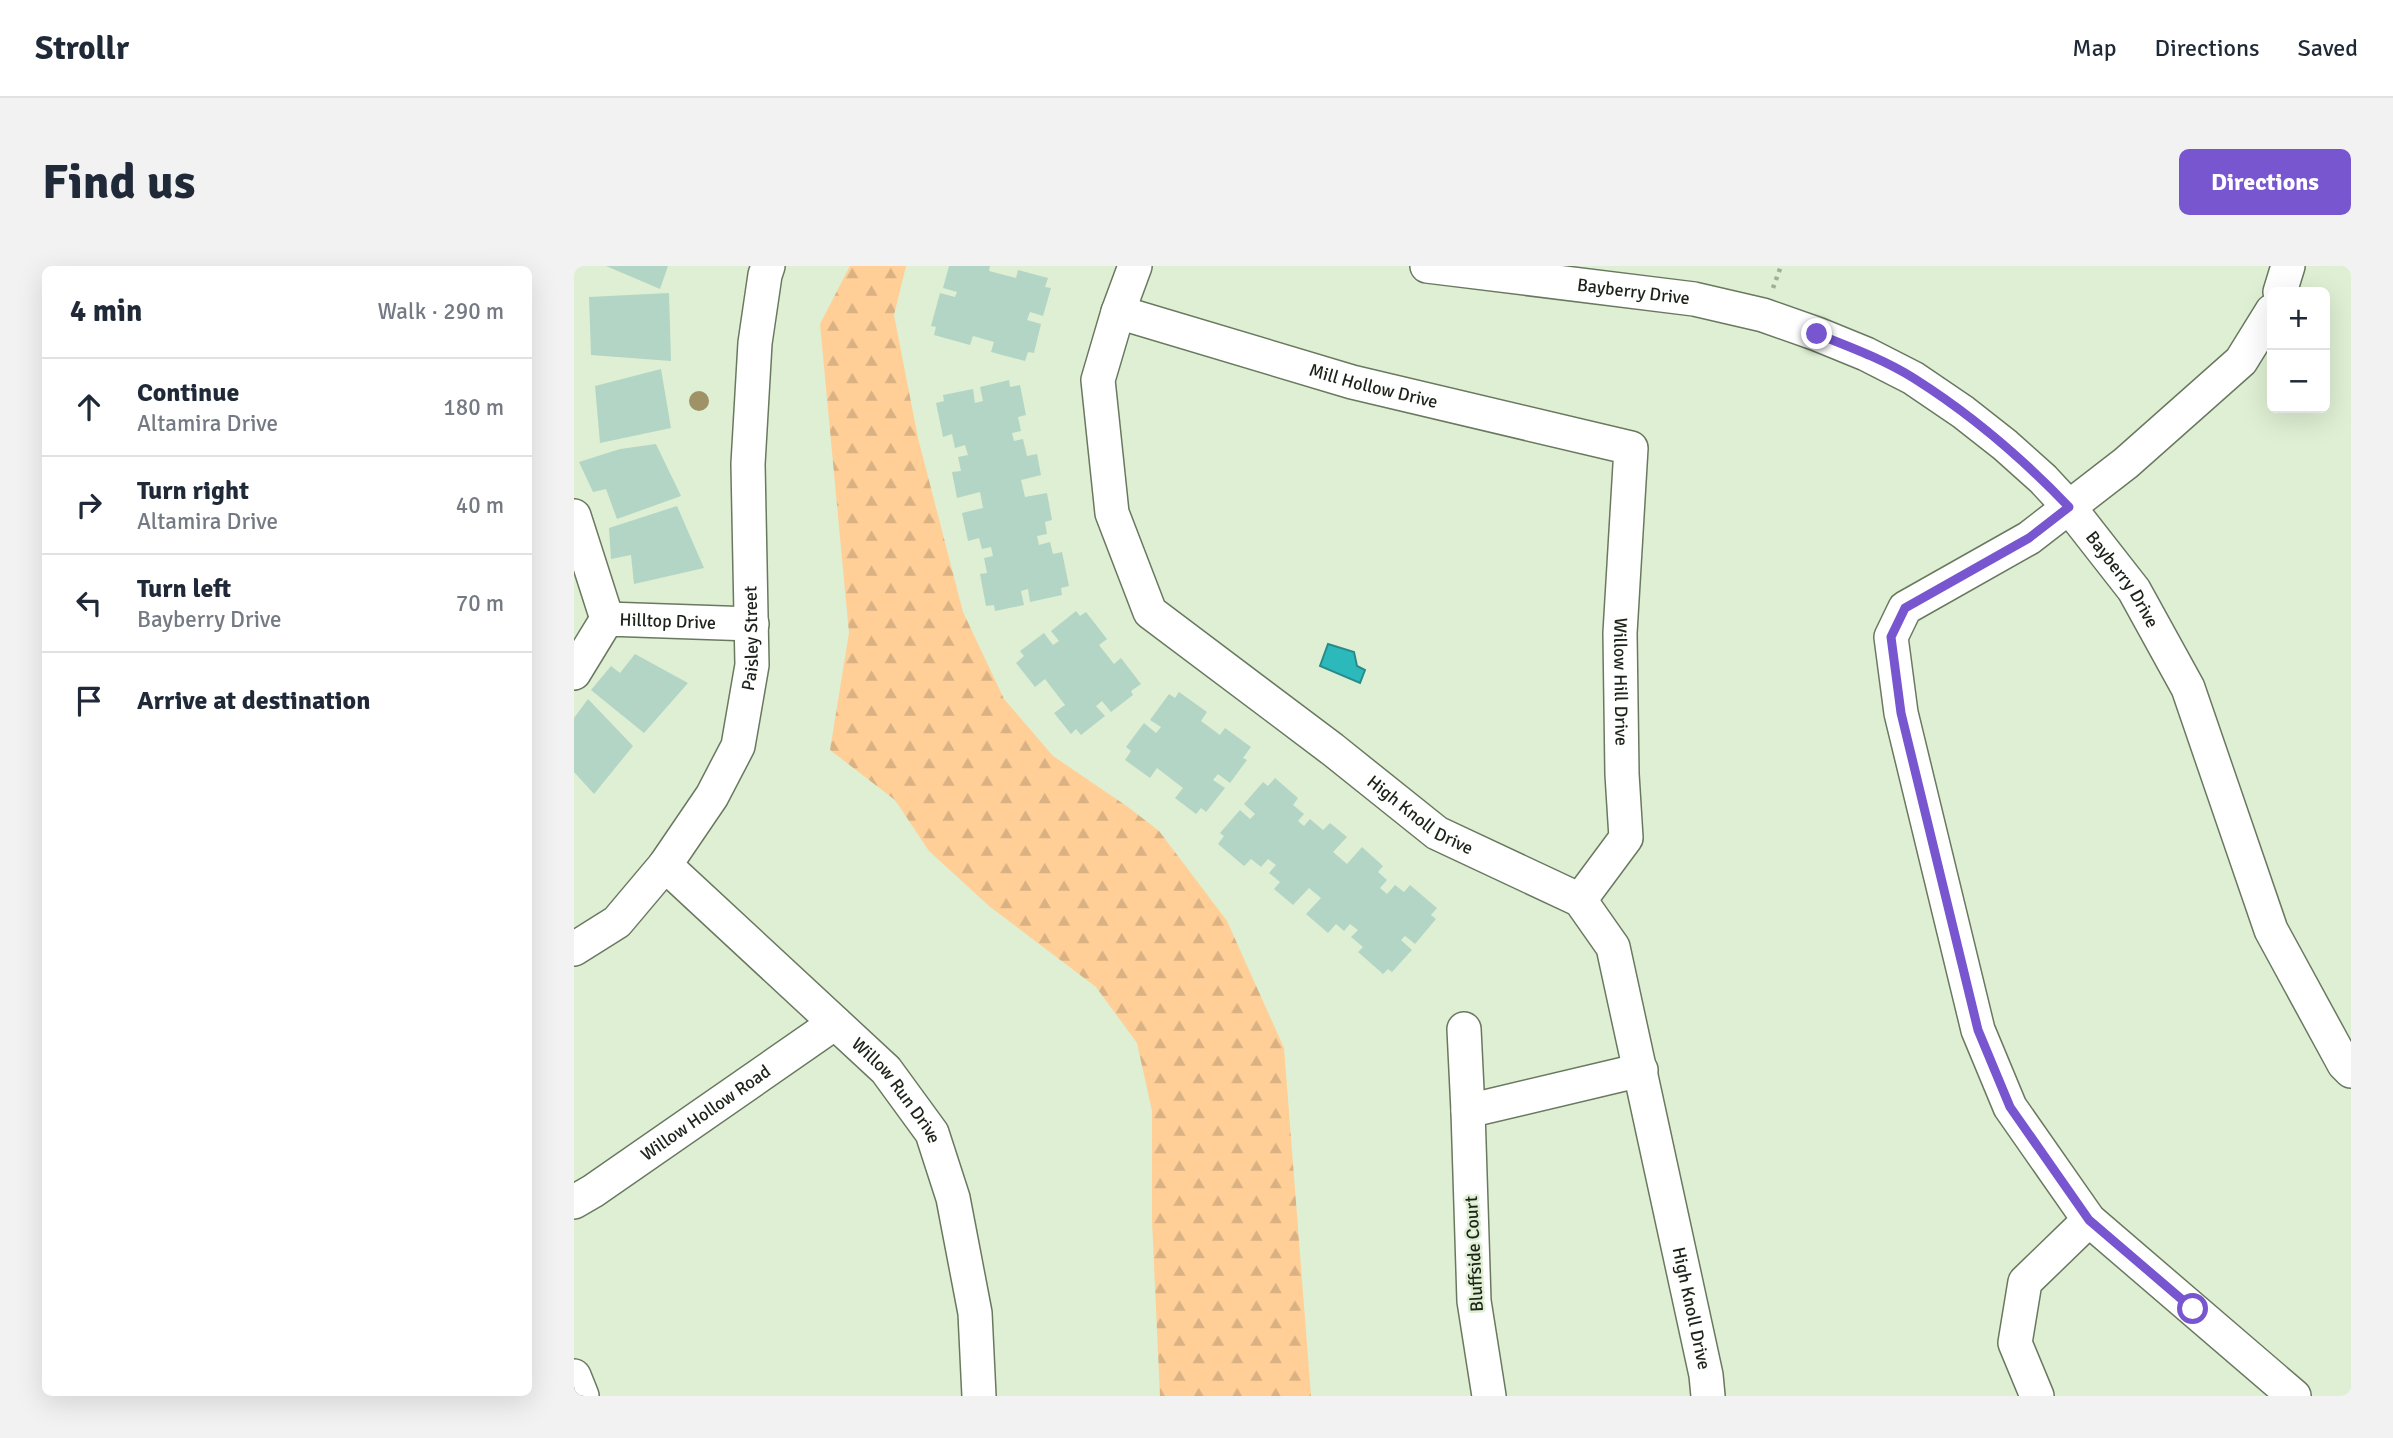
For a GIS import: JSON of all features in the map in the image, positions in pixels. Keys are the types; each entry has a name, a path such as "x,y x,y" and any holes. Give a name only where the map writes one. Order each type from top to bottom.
{"street":[{"name":"Paisley Street","path":"574,949 617,922 665,865 712,796 738,746 752,665 748,464 755,344 768,266"},
{"name":"High Knoll Drive","path":"1135,266 1098,380 1112,513 1150,612 1332,749 1437,833 1580,900 1613,947 1706,1375 1708,1396"},
{"name":"Bayberry Drive","path":"1427,266 1694,299 1763,315 1866,354 1913,378 1963,412 2043,479 2069,507 2134,590 2188,688 2272,930 2344,1064 2351,1071"},
{"path":"2282,287 2288,266"},
{"name":"Mill Hollow Drive","path":"1118,312 1352,383 1631,447"},
{"path":"2267,319 2241,361 2126,463 2029,538 1905,608 1891,637 1901,713 1978,1030 2010,1107 2089,1220 2294,1396"},
{"name":"Willow Hill Drive","path":"1580,900 1626,838 1622,774 1620,633 1631,447"},
{"path":"574,516 607,620"},
{"name":"Hilltop Drive","path":"574,673 607,620 752,624"},
{"name":"Willow Run Drive","path":"665,865 886,1070 932,1133 953,1198 975,1313 979,1396"},
{"name":"Willow Hollow Road","path":"574,1202 835,1023"},
{"name":"Bluffside Court","path":"1464,1028 1474,1301 1489,1396"},
{"path":"1468,1111 1641,1069"},
{"path":"2037,1396 2015,1343 2025,1282 2089,1220"},
{"path":"574,1376 582,1396"}],"green space":[{"path":"850,266 906,266 894,315 918,438 963,612 1004,699 1053,756 1159,831 1227,921 1284,1048 1311,1396 1160,1396 1152,1221 1152,1111 1137,1043 1096,987 989,906 929,851 895,800 830,750 849,633 820,324"}],"water":[{"path":"1328,644 1354,652 1357,666 1365,670 1360,683 1320,666"}],"building":[{"path":"606,266 668,266 660,289"},
{"path":"949,266 990,266 989,271 1016,278 1018,270 1048,278 1045,287 1051,288 1043,316 1030,312 1027,320 1041,324 1034,353 1028,352 1025,361 991,352 994,342 973,336 970,345 934,335 936,327 931,326 940,293 955,297 957,292 943,288"},
{"path":"669,293 671,361 591,355 589,297"},
{"path":"661,369 671,428 600,443 595,386"},
{"path":"1009,380 1010,387 1020,385 1026,415 1018,417 1021,431 1012,433 1014,441 1023,439 1027,456 1037,454 1041,475 1021,480 1025,497 1047,493 1052,520 1045,522 1047,534 1037,536 1039,545 1050,542 1053,554 1062,552 1069,586 1061,588 1062,595 1030,602 1028,589 1021,591 1024,605 995,611 994,605 986,606 980,574 987,573 984,558 993,556 991,547 982,549 979,538 968,541 962,513 983,508 980,492 957,498 952,472 961,471 958,457 968,455 965,445 955,448 952,434 943,437 936,403 944,401 943,395 973,389 975,403 983,401 980,387"},
{"path":"656,444 681,496 617,519 606,489 593,492 579,462 620,449"},
{"path":"677,506 704,568 634,584 631,555 611,559 609,528"},
{"path":"1076,611 1080,616 1086,612 1107,639 1099,645 1114,664 1121,658 1141,684 1131,691 1133,695 1111,712 1102,701 1096,706 1105,716 1081,735 1076,729 1071,734 1054,713 1065,705 1045,679 1035,687 1016,663 1024,656 1020,651 1044,633 1053,645 1059,641 1051,631"},
{"path":"635,654 688,683 644,733 591,690 611,666 620,673"},
{"path":"1179,692 1207,712 1201,721 1220,735 1225,728 1251,747 1243,758 1247,760 1230,783 1218,774 1213,780 1225,788 1206,812 1201,808 1196,814 1175,798 1183,788 1157,768 1150,778 1125,760 1131,751 1126,747 1144,723 1156,733 1161,727 1150,720 1169,694 1175,698"},
{"path":"588,699 633,746 594,794 574,772 574,718"},
{"path":"1275,778 1298,798 1293,805 1304,814 1298,821 1304,826 1310,819 1323,830 1330,823 1347,837 1333,852 1347,864 1362,847 1383,866 1378,872 1387,880 1380,888 1387,894 1395,885 1404,892 1410,885 1437,908 1431,915 1436,919 1415,944 1405,936 1401,940 1412,950 1392,972 1388,969 1383,974 1358,952 1363,947 1351,937 1358,930 1350,924 1344,931 1336,924 1328,933 1306,914 1321,898 1309,888 1293,905 1274,889 1280,882 1269,873 1276,865 1268,859 1261,867 1251,859 1244,866 1218,844 1224,836 1220,833 1240,810 1250,819 1255,814 1244,804 1263,782 1268,786"}],"route":[{"path":"1817,334 1866,354 1913,378 1963,412 2043,479 2069,507 2029,538 1905,608 1891,637 1901,713 1978,1030 2010,1107 2089,1220 2193,1309"}]}
